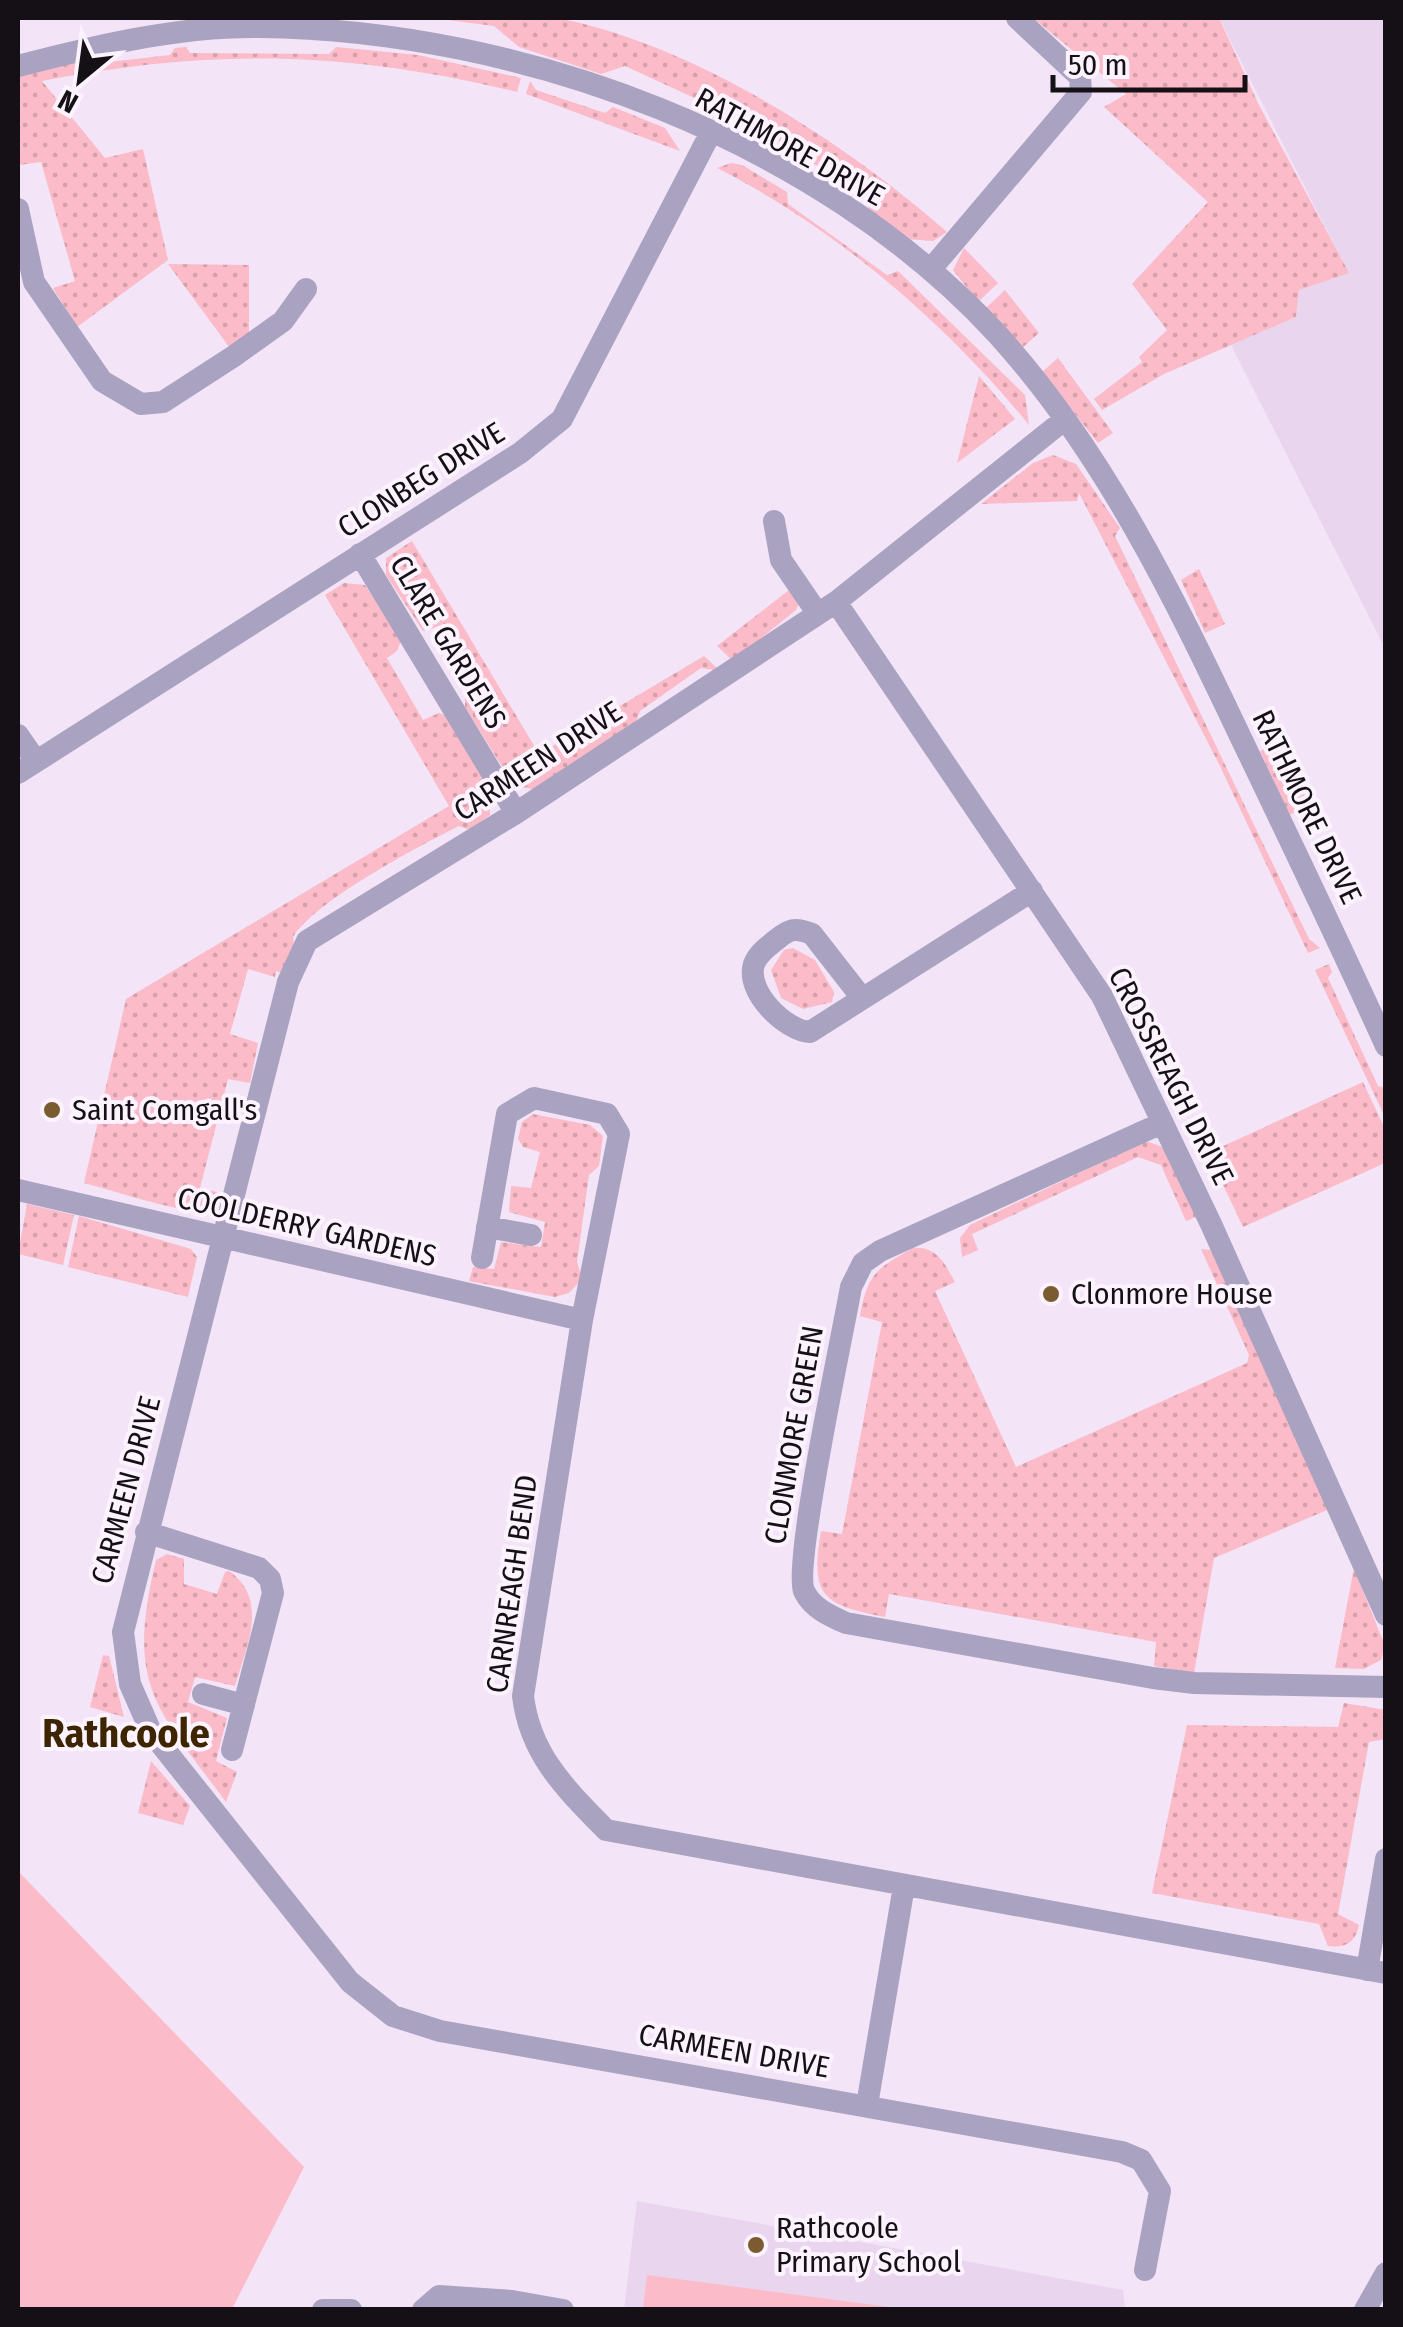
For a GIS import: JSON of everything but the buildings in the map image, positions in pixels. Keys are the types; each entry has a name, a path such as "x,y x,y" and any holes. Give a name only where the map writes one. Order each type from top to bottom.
{"street":[{"path":"931,270 1081,92 1080,77 1017,18"},
{"name":"RATHMORE DRIVE","path":"18,66 146,38 258,27 390,38 491,54 629,96 711,132 832,198 931,270 1000,338 1064,420 1127,512 1185,621 1386,1046"},
{"name":"CLONBEG DRIVE","path":"26,767 520,453 562,419 711,132"},
{"path":"18,209 34,282 102,381 141,404 163,402 234,356 284,320 306,289"},
{"name":"CARMEEN DRIVE","path":"1064,420 827,608 516,813 307,941 288,982 123,1632 130,1684 151,1732 350,1982 393,2016 440,2031 1122,2152 1141,2160 1160,2191 1145,2270"},
{"name":"CROSSREAGH DRIVE","path":"774,521 781,560 827,608 1032,890 1102,996 1386,1615"},
{"name":"CLARE GARDENS","path":"360,554 516,813"},
{"path":"18,736 26,767"},
{"path":"862,998 812,934 800,930 789,929 762,951 753,966 754,983 785,1025 797,1032 810,1032 1032,890"},
{"name":"CARNREAGH BEND","path":"482,1258 507,1114 534,1098 607,1114 619,1134 582,1320 524,1666 527,1726 552,1776 606,1830 1376,1972"},
{"name":"CLONMORE GREEN","path":"1162,1122 880,1251 864,1264 851,1287 800,1573 805,1594 823,1613 846,1624 1168,1680 1386,1686"},
{"name":"COOLDERRY GARDENS","path":"18,1190 582,1320"},
{"path":"487,1227 530,1235"},
{"path":"146,1532 259,1568 270,1580 274,1593 232,1750"},
{"path":"202,1694 244,1705"},
{"path":"1376,1972 1386,1858"},
{"path":"867,2106 904,1886"},
{"path":"1364,2310 1386,2273"},
{"path":"423,2310 439,2296 564,2310"},
{"path":"323,2310 350,2310"}],"shaded area":[{"path":"547,16 613,32 664,51 767,102 816,133 907,198 947,232 933,241 905,239 872,216 863,195 753,125 625,66 601,74 519,47 494,26 432,18"},
{"path":"1033,18 1219,18 1258,103 1349,273 1299,290 1296,317 1164,374 1102,410 1094,399 1142,362 1139,357 1167,330 1132,284 1208,202 1104,107 1126,94"},
{"path":"1219,18 1385,18 1385,648 1231,345 1296,317 1299,290 1348,272"},
{"path":"186,47 190,53 329,54 336,47 418,55 521,78 517,92 395,68 280,59 222,59 104,70 42,81 105,158 143,149 168,260 77,327 53,288 75,281 41,162 19,165 18,70 93,57 100,63 170,55 175,48"},
{"path":"530,81 536,90 605,113 613,107 665,128 680,151 526,94"},
{"path":"731,163 742,165 787,192 788,204 887,275 898,271 1025,395 1029,425 962,350 886,280 803,219 717,168"},
{"path":"964,248 998,283 978,302 953,270"},
{"path":"168,264 249,265 249,334 230,348"},
{"path":"1005,290 1039,333 1021,349 985,309"},
{"path":"1058,358 1113,433 1098,443 1042,372"},
{"path":"979,376 1015,419 957,463"},
{"path":"1053,455 1076,464 1120,528 1115,536 1309,939 1320,948 1308,953 1219,764 1079,493 1077,501 981,504 1033,463"},
{"path":"412,541 539,754 704,656 720,671 701,668 640,711 634,728 538,790 514,786 465,707 465,697 477,687 440,626 423,631 386,575 386,558"},
{"path":"1199,569 1225,624 1205,633 1181,580"},
{"path":"344,583 365,585 402,638 397,651 387,658 423,720 439,713 447,716 489,784 490,815 470,830 459,826 419,847 323,907 293,937 295,954 284,974 276,971 275,977 248,969 230,1034 258,1043 250,1083 228,1079 200,1188 221,1193 217,1210 193,1211 84,1183 126,999 449,806 325,595"},
{"path":"793,587 799,603 796,610 733,661 717,646"},
{"path":"1280,742 1310,806 1289,815 1260,751"},
{"path":"793,948 815,960 834,992 832,1002 803,1009 781,998 771,970 784,950"},
{"path":"1329,964 1332,972 1328,978 1378,1086 1385,1088 1385,1117 1315,970"},
{"path":"1363,1082 1385,1129 1385,1163 1243,1227 1208,1153"},
{"path":"533,1114 590,1125 603,1136 599,1166 589,1175 577,1262 582,1279 569,1293 555,1297 469,1281 473,1267 494,1269 501,1242 541,1247 545,1222 509,1212 511,1186 531,1188 540,1152 523,1147 518,1139 522,1122"},
{"path":"1146,1141 1168,1149 1201,1215 1186,1221 1161,1165 1138,1157 972,1234 978,1250 962,1257 960,1238 970,1225"},
{"path":"27,1204 74,1215 63,1265 18,1254"},
{"path":"79,1216 191,1249 197,1257 188,1297 68,1267"},
{"path":"913,1248 934,1253 955,1282 935,1291 1016,1467 1247,1363 1249,1355 1201,1249 1211,1250 1332,1508 1214,1558 1194,1673 1154,1666 1156,1642 889,1594 885,1617 847,1608 825,1594 818,1570 821,1531 842,1534 882,1322 860,1316 863,1302 876,1274"},
{"path":"167,1554 184,1559 184,1584 217,1594 225,1572 229,1571 249,1596 252,1625 235,1686 195,1677 188,1702 227,1718 216,1761 237,1772 226,1802 164,1716 146,1666 147,1603 156,1560"},
{"path":"1354,1568 1385,1646 1381,1660 1364,1669 1335,1668"},
{"path":"103,1655 109,1656 124,1717 90,1707"},
{"path":"1344,1703 1386,1710 1385,1739 1369,1742 1338,1914 1359,1925 1352,1940 1345,1945 1328,1946 1319,1924 1152,1893 1187,1725 1338,1727"},
{"path":"151,1761 190,1806 183,1825 138,1813"},
{"path":"18,1871 304,2167 232,2309 18,2309"},
{"name":"Rathcoole Primary School","path":"637,2201 1123,2290 1125,2309 624,2310"},
{"path":"647,2275 904,2309 643,2309"}],"place":[{"name":"Saint Comgall's","path":"52,1110"},
{"name":"Clonmore House","path":"1051,1294"},
{"name":"Rathcoole Primary School","path":"756,2245"}],"district":[{"name":"Rathcoole","path":"126,1734"}]}
